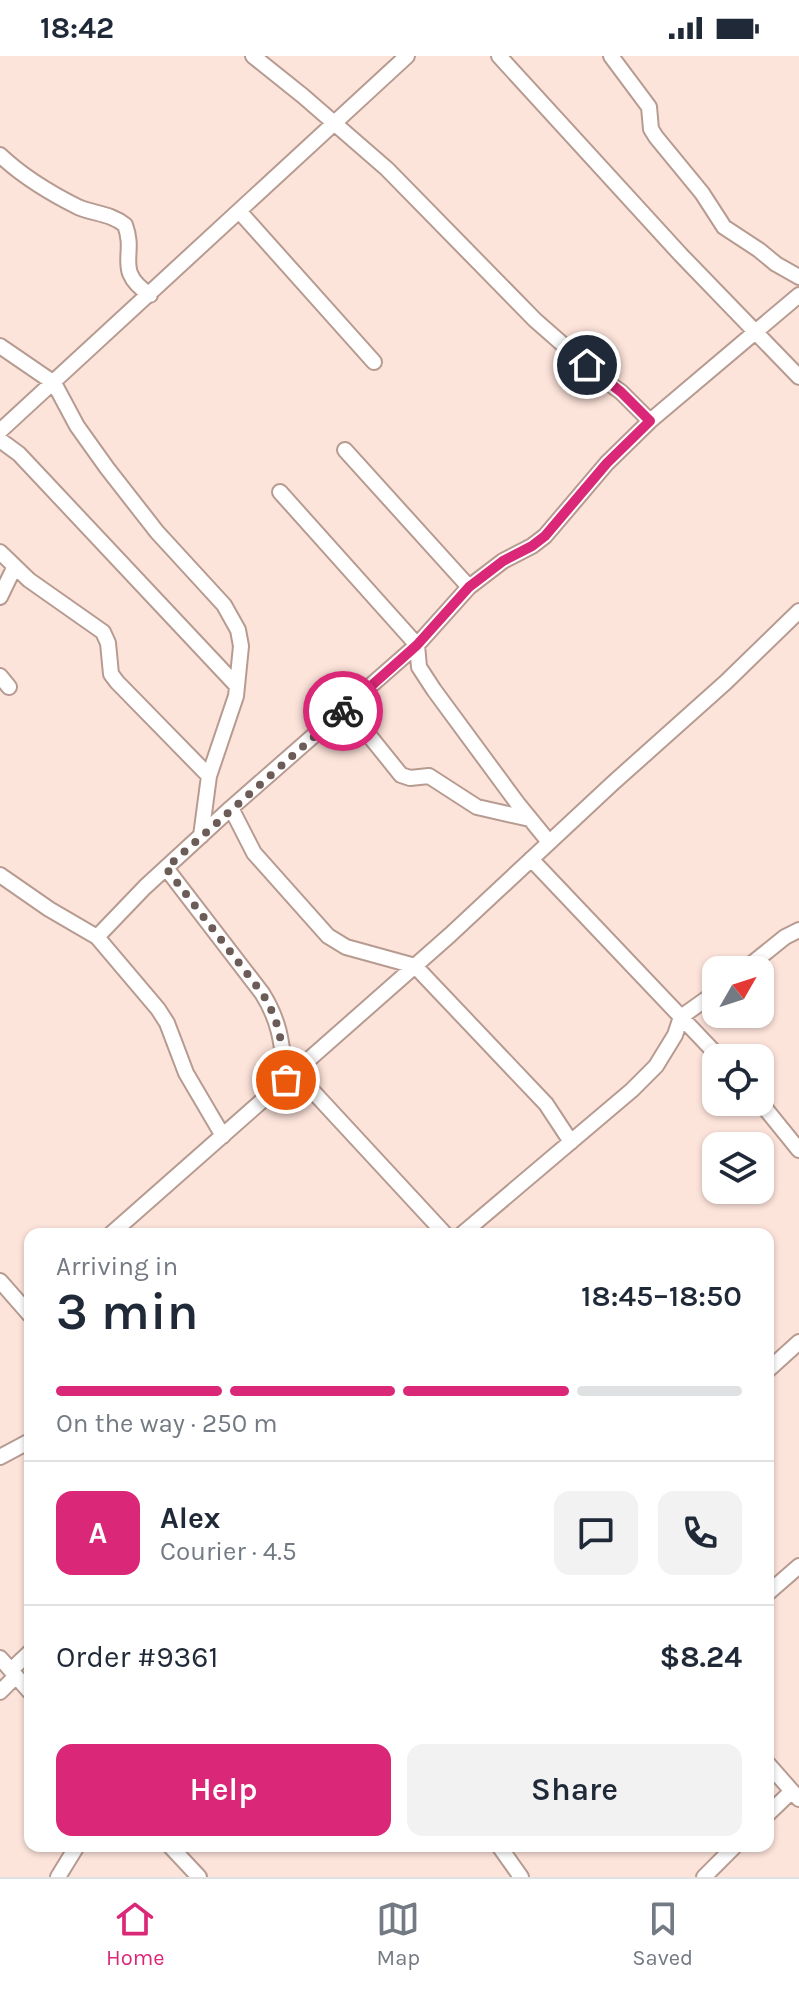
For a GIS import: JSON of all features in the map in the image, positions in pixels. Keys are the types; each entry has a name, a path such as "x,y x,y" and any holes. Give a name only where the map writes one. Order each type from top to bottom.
{"street":[{"path":"253,56 421,201 535,320 621,392 650,421"},
{"path":"0,431 407,56"},
{"path":"499,56 638,209 799,377"},
{"path":"611,56 643,96 656,137 702,193 724,227 799,277"},
{"path":"0,155 11,166 73,204 111,216 125,225 129,246 127,268 133,280 150,295"},
{"path":"239,211 374,362"},
{"path":"97,937 231,808 417,645 469,587 503,561 545,536 607,463 650,421 799,295"},
{"path":"0,346 54,383 77,426 107,468 157,532 224,605 238,630 241,646 237,686 209,776 201,836"},
{"path":"0,440 19,454 237,686"},
{"path":"345,450 469,587"},
{"path":"280,492 417,645 419,667 549,842"},
{"path":"0,552 14,568 98,626 108,643 111,674 209,776"},
{"path":"0,597 14,568"},
{"path":"118,1228 415,966 726,682 799,611"},
{"path":"347,708 401,775 410,778 429,776 477,807 530,819"},
{"path":"231,808 254,853 328,936 346,947 415,966 546,1104 571,1142"},
{"path":"531,859 707,1044"},
{"path":"166,868 275,1014 290,1076 439,1228"},
{"path":"0,875 97,937 167,1023 196,1093 223,1136"},
{"path":"761,956 799,930"},
{"path":"469,1228 656,1066 675,1035 681,1017 702,1002"},
{"path":"771,1116 799,1150"},
{"path":"0,1281 24,1307"},
{"path":"774,1365 799,1342"},
{"path":"0,1457 24,1444"},
{"path":"774,1588 799,1566"},
{"path":"0,1658 24,1685"},
{"path":"0,1692 24,1660"},
{"path":"774,1771 796,1795 774,1810"},
{"path":"58,1877 73,1852"},
{"path":"176,1852 199,1877"},
{"path":"502,1877 517,1872 503,1852"},
{"path":"704,1877 729,1852"}],"way so far":[{"path":"286,1080 275,1014 166,868 343,711"}],"route":[{"path":"343,711 417,645 469,587 503,561 545,536 573,500 650,421 621,392 587,365"}]}
